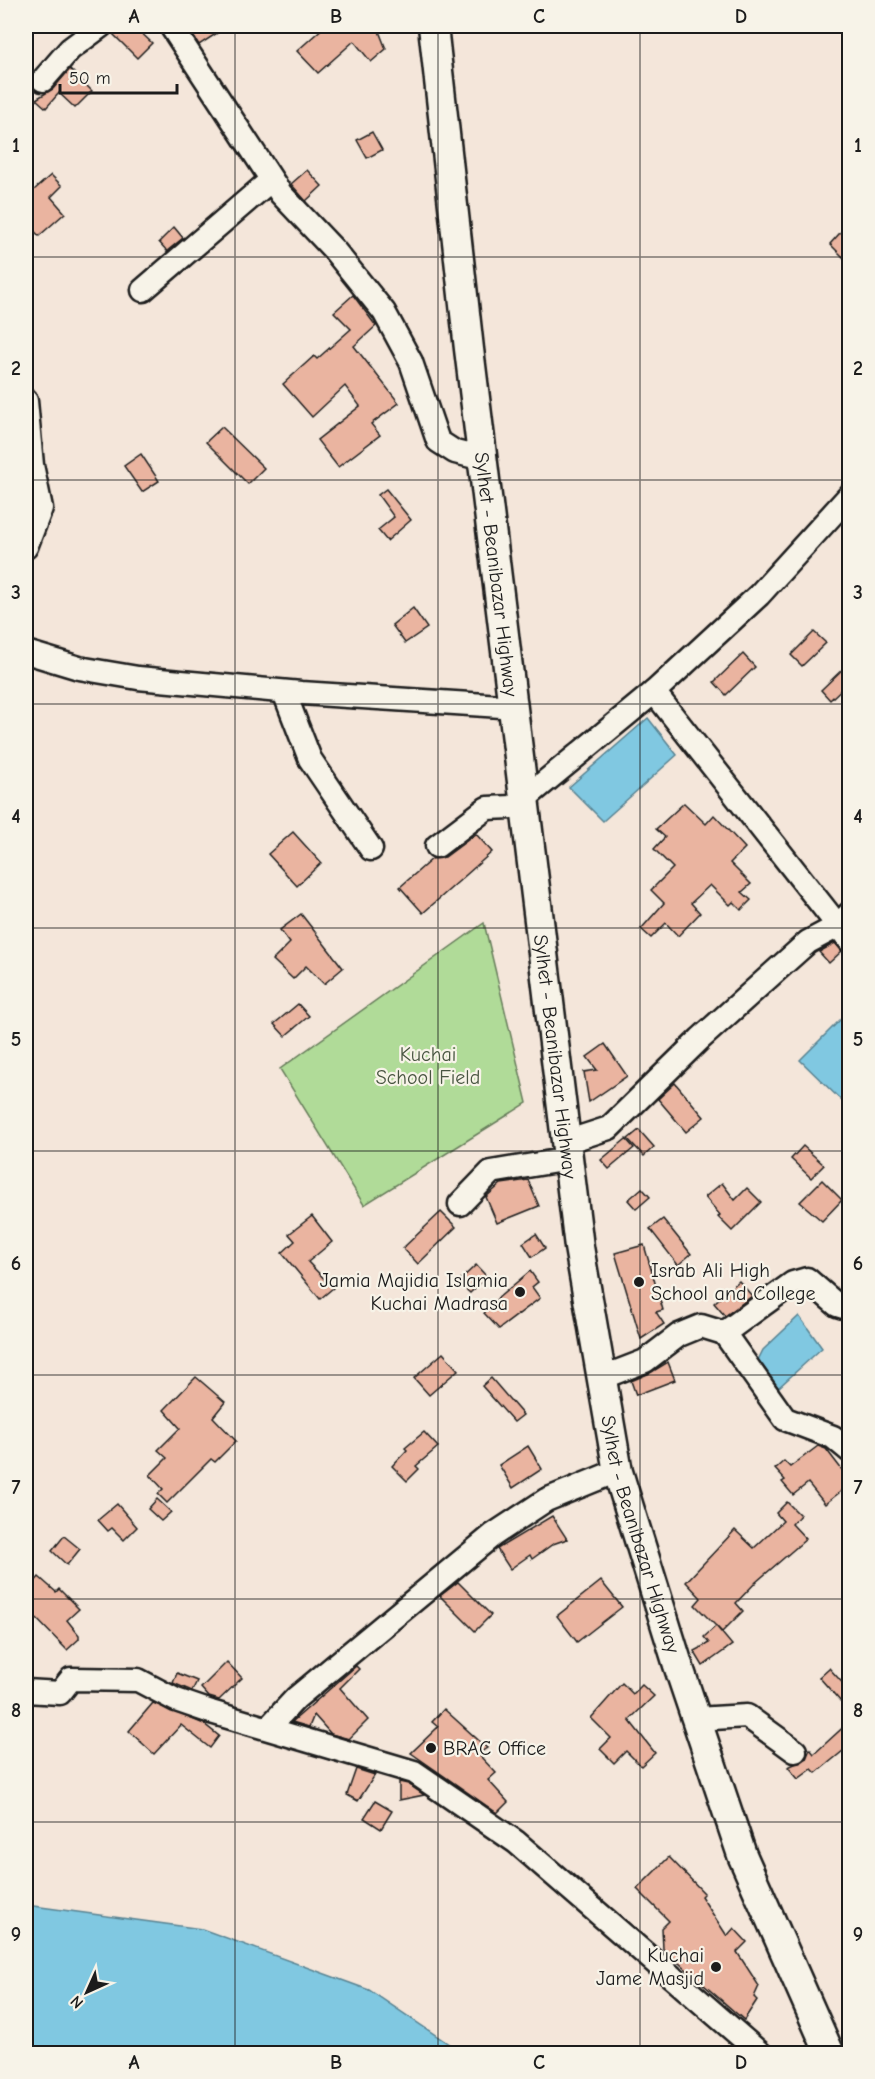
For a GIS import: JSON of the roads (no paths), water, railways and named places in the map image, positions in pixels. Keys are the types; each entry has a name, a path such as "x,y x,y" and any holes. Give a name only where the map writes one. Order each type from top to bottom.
{"main road":[{"name":"Sylhet - Beanibazar Highway","path":"422,26 501,706 518,803"},
{"name":"Sylhet - Beanibazar Highway","path":"434,26 518,803 561,1152 568,1250 607,1475 668,1669 732,1859 817,2054"},
{"name":"Sylhet - Beanibazar Highway","path":"561,1152 618,1472 696,1719 742,1855 830,2054"}],"street":[{"path":"43,80 70,49 101,26"},
{"path":"171,26 272,180 384,312 411,362 438,441 455,452 471,456"},
{"path":"143,290 272,180"},
{"path":"26,401 32,465 41,508 26,547"},
{"path":"437,846 487,808 518,803 654,692 759,595 849,495"},
{"path":"26,652 78,668 128,676 284,692 501,706"},
{"path":"284,692 310,759 371,849"},
{"path":"460,1204 491,1172 561,1152 609,1128 700,1039 808,942 846,927 654,692"},
{"path":"724,1333 793,1283 807,1279 837,1305 849,1309"},
{"path":"601,1378 645,1361 679,1335 701,1326 724,1333 785,1419 833,1437 849,1451"},
{"path":"268,1728 304,1691 493,1535 546,1500 607,1475"},
{"path":"26,1691 60,1693 71,1679 138,1680 176,1700 414,1772 516,1842 761,2054"},
{"path":"696,1719 747,1716 795,1751"}],"water":[{"path":"648,718 677,755 603,821 569,787"},
{"path":"849,1011 850,1100 845,1104 800,1060"},
{"path":"799,1316 822,1348 778,1388 754,1368 763,1350"},
{"path":"26,1905 202,1929 369,1990 462,2053 26,2053"}],"place":[{"name":"Israb Ali High School and College","path":"639,1282"},
{"name":"Jamia Majidia Islamia Kuchai Madrasa","path":"520,1292"},
{"name":"BRAC Office","path":"431,1748"},
{"name":"Kuchai Jame Masjid","path":"716,1967"}],"park label":[{"name":"Kuchai School Field","path":"428,1066"}]}
